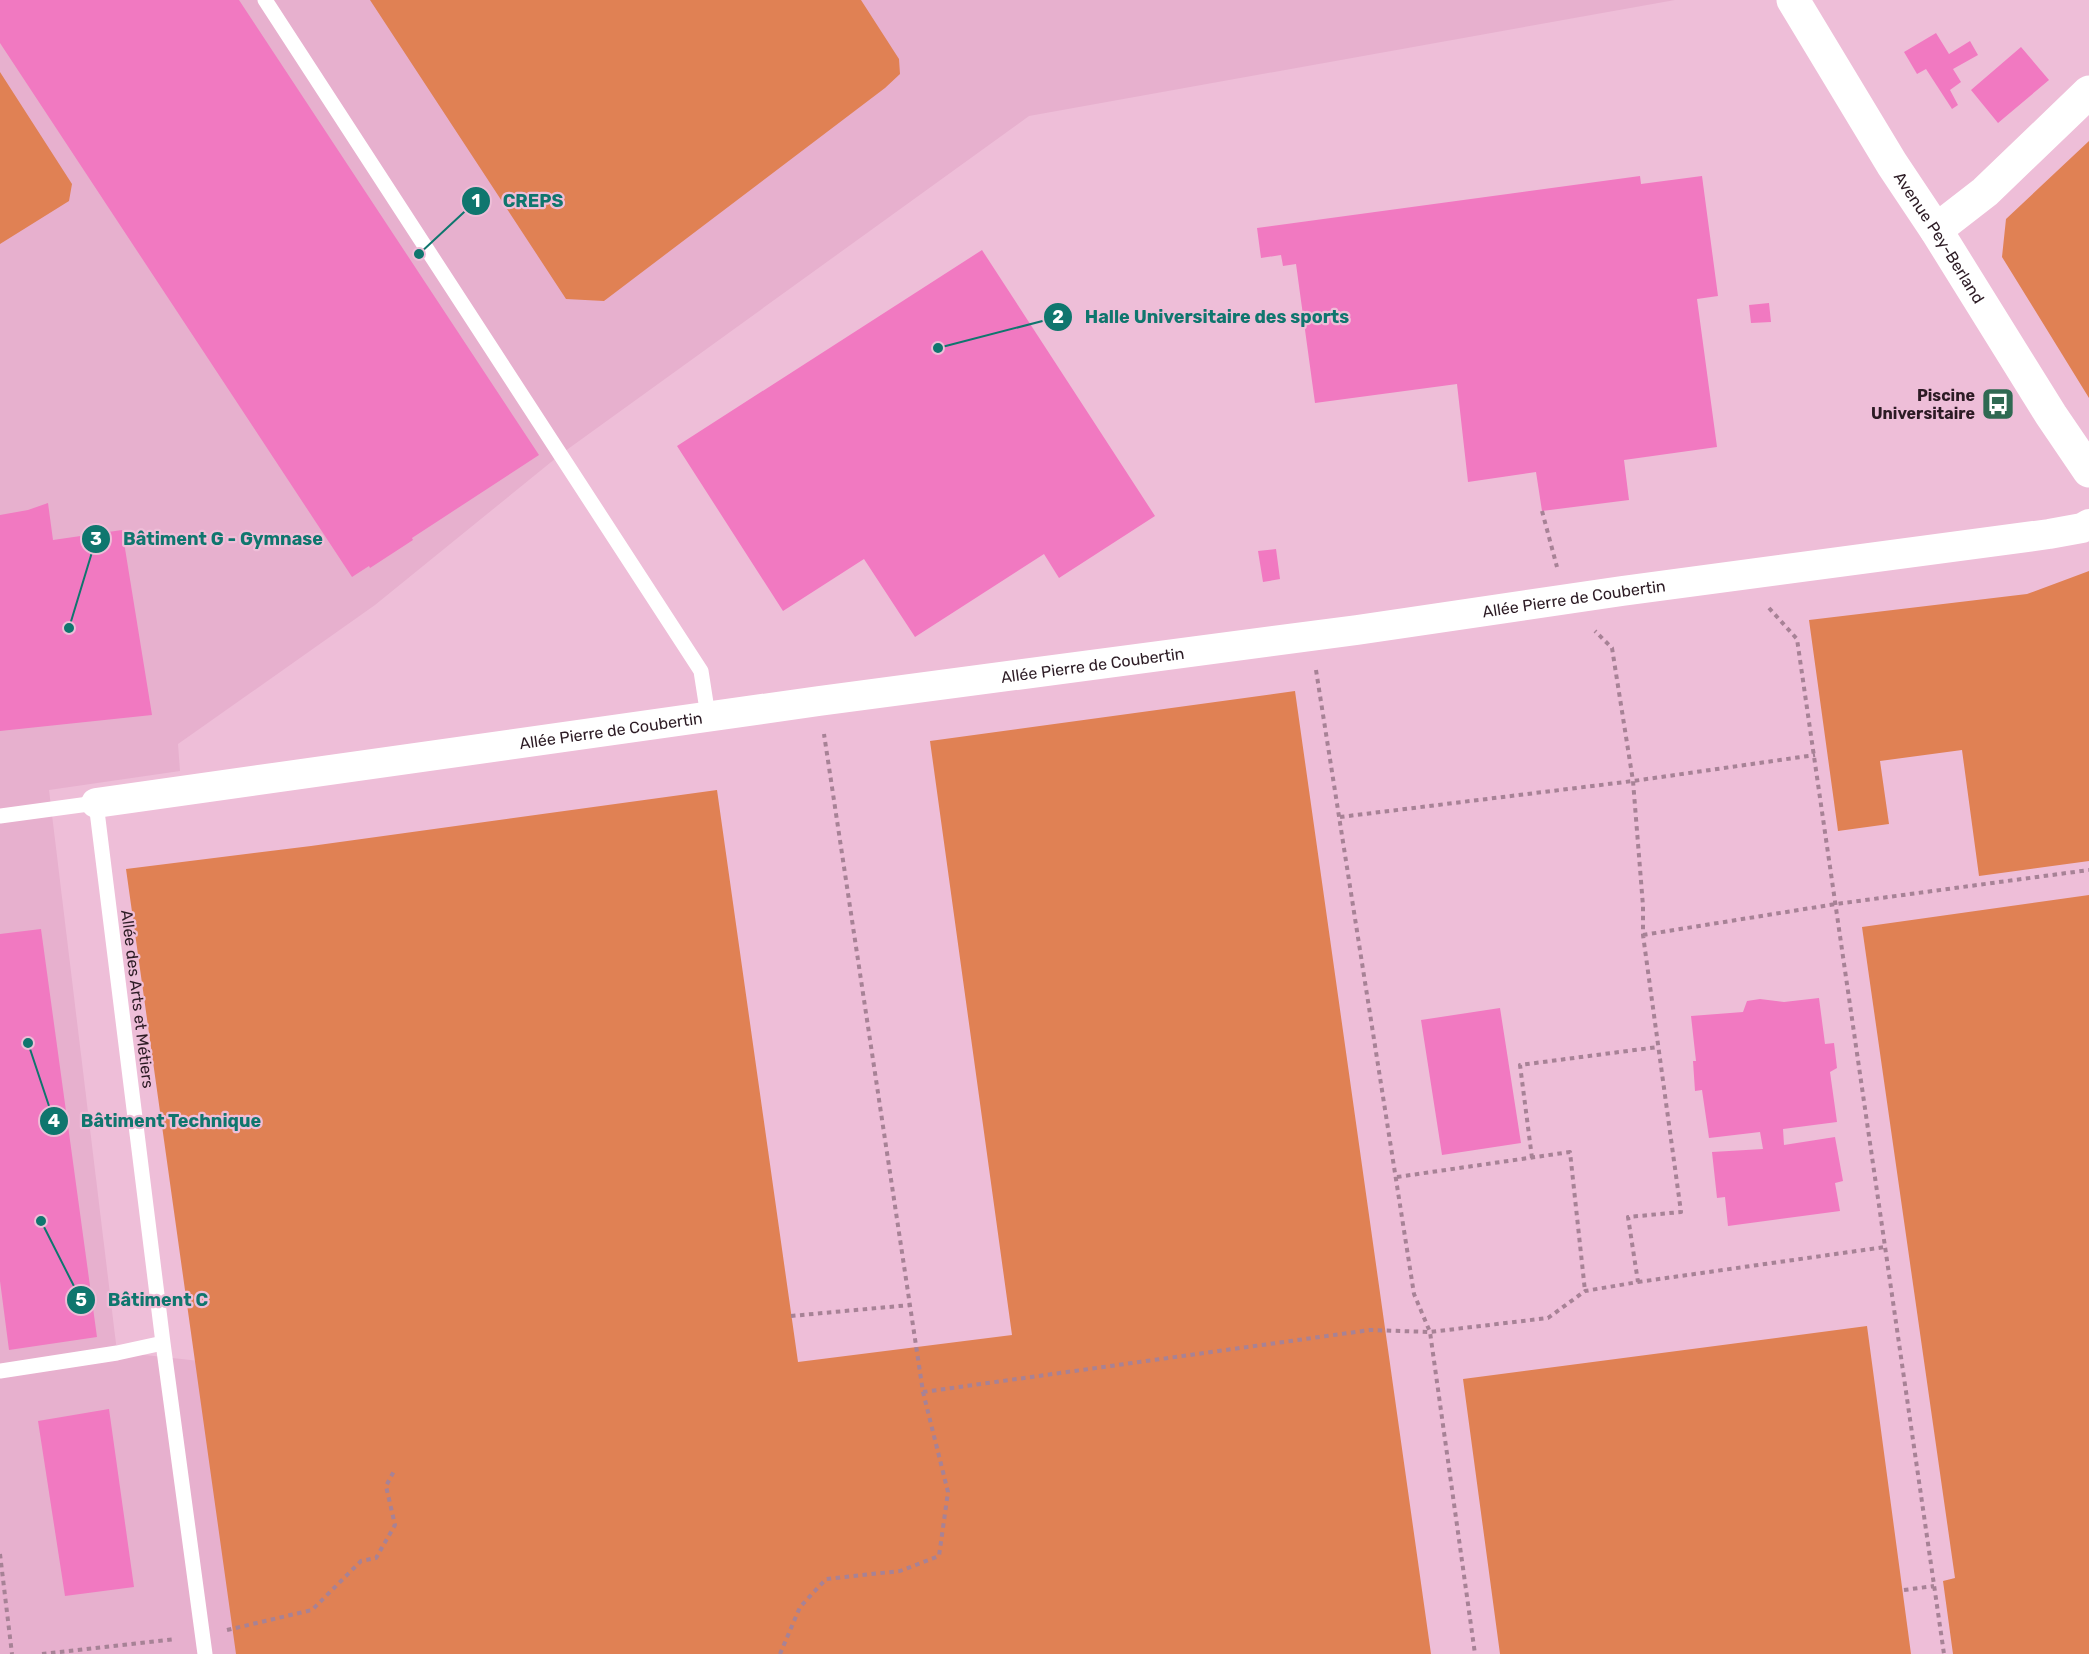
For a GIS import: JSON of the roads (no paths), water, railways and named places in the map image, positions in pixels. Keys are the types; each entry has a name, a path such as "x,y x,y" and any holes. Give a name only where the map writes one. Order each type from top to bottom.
{"street":[{"name":"Avenue Pey-Berland","path":"1793,0 1892,164 2089,471"},
{"path":"1936,230 1985,192 2089,92"},
{"name":"Allée Pierre de Coubertin","path":"96,803 708,716 1311,636 2049,534 2082,528 2089,524"}],"lane":[{"path":"265,0 701,671 708,716"},
{"path":"0,816 96,803"},
{"name":"Allée des Arts et Métiers","path":"96,803 163,1343 205,1654"},
{"path":"0,1371 117,1353 163,1343"}],"place":[{"name":"CREPS","path":"419,254"},
{"name":"Halle Universitaire des sports","path":"938,348"},
{"name":"Piscine Universitaire","path":"1998,404"},
{"name":"Bâtiment G - Gymnase","path":"69,628"},
{"name":"Bâtiment Technique","path":"28,1043"},
{"name":"Bâtiment C","path":"41,1221"}]}
